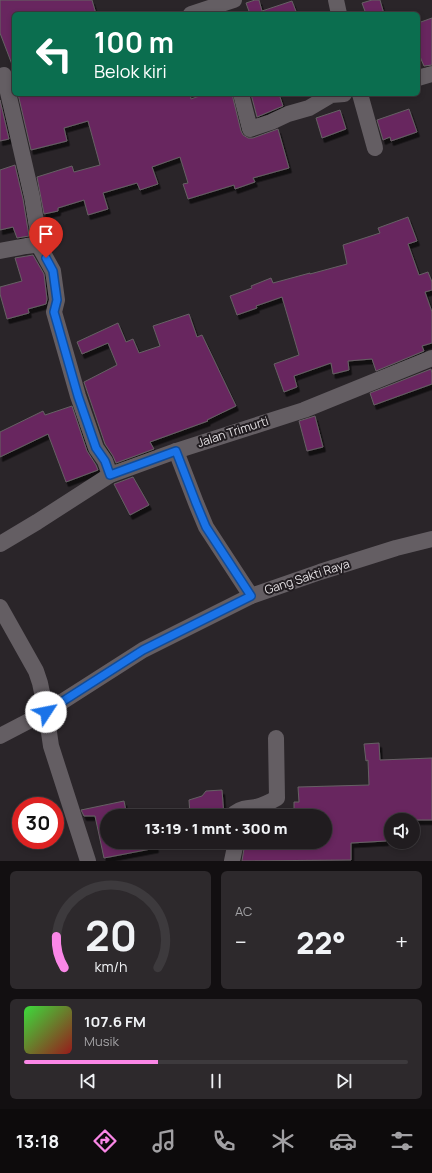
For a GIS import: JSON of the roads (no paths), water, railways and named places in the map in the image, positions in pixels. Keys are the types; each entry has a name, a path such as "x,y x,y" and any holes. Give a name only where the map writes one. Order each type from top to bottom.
{"street":[{"path":"204,12 218,10 234,0"},
{"path":"336,0 339,12"},
{"path":"420,77 432,74"},
{"path":"6,75 32,197 39,240 38,244 53,271 57,300 54,312 78,396 96,448 105,461 110,475"},
{"path":"242,96 250,129 288,114 309,108 330,96"},
{"path":"361,96 375,148"},
{"path":"0,251 34,246 38,244"},
{"name":"Jalan Trimurti","path":"0,544 110,475 176,451 304,410 432,358"},
{"path":"176,451 206,527 251,596"},
{"name":"Gang Sakti Raya","path":"0,736 46,712 143,650 251,596 389,550 432,539"},
{"path":"0,607 36,671 46,712 51,746 88,861"},
{"path":"241,809 258,806 277,798 276,738"}]}
